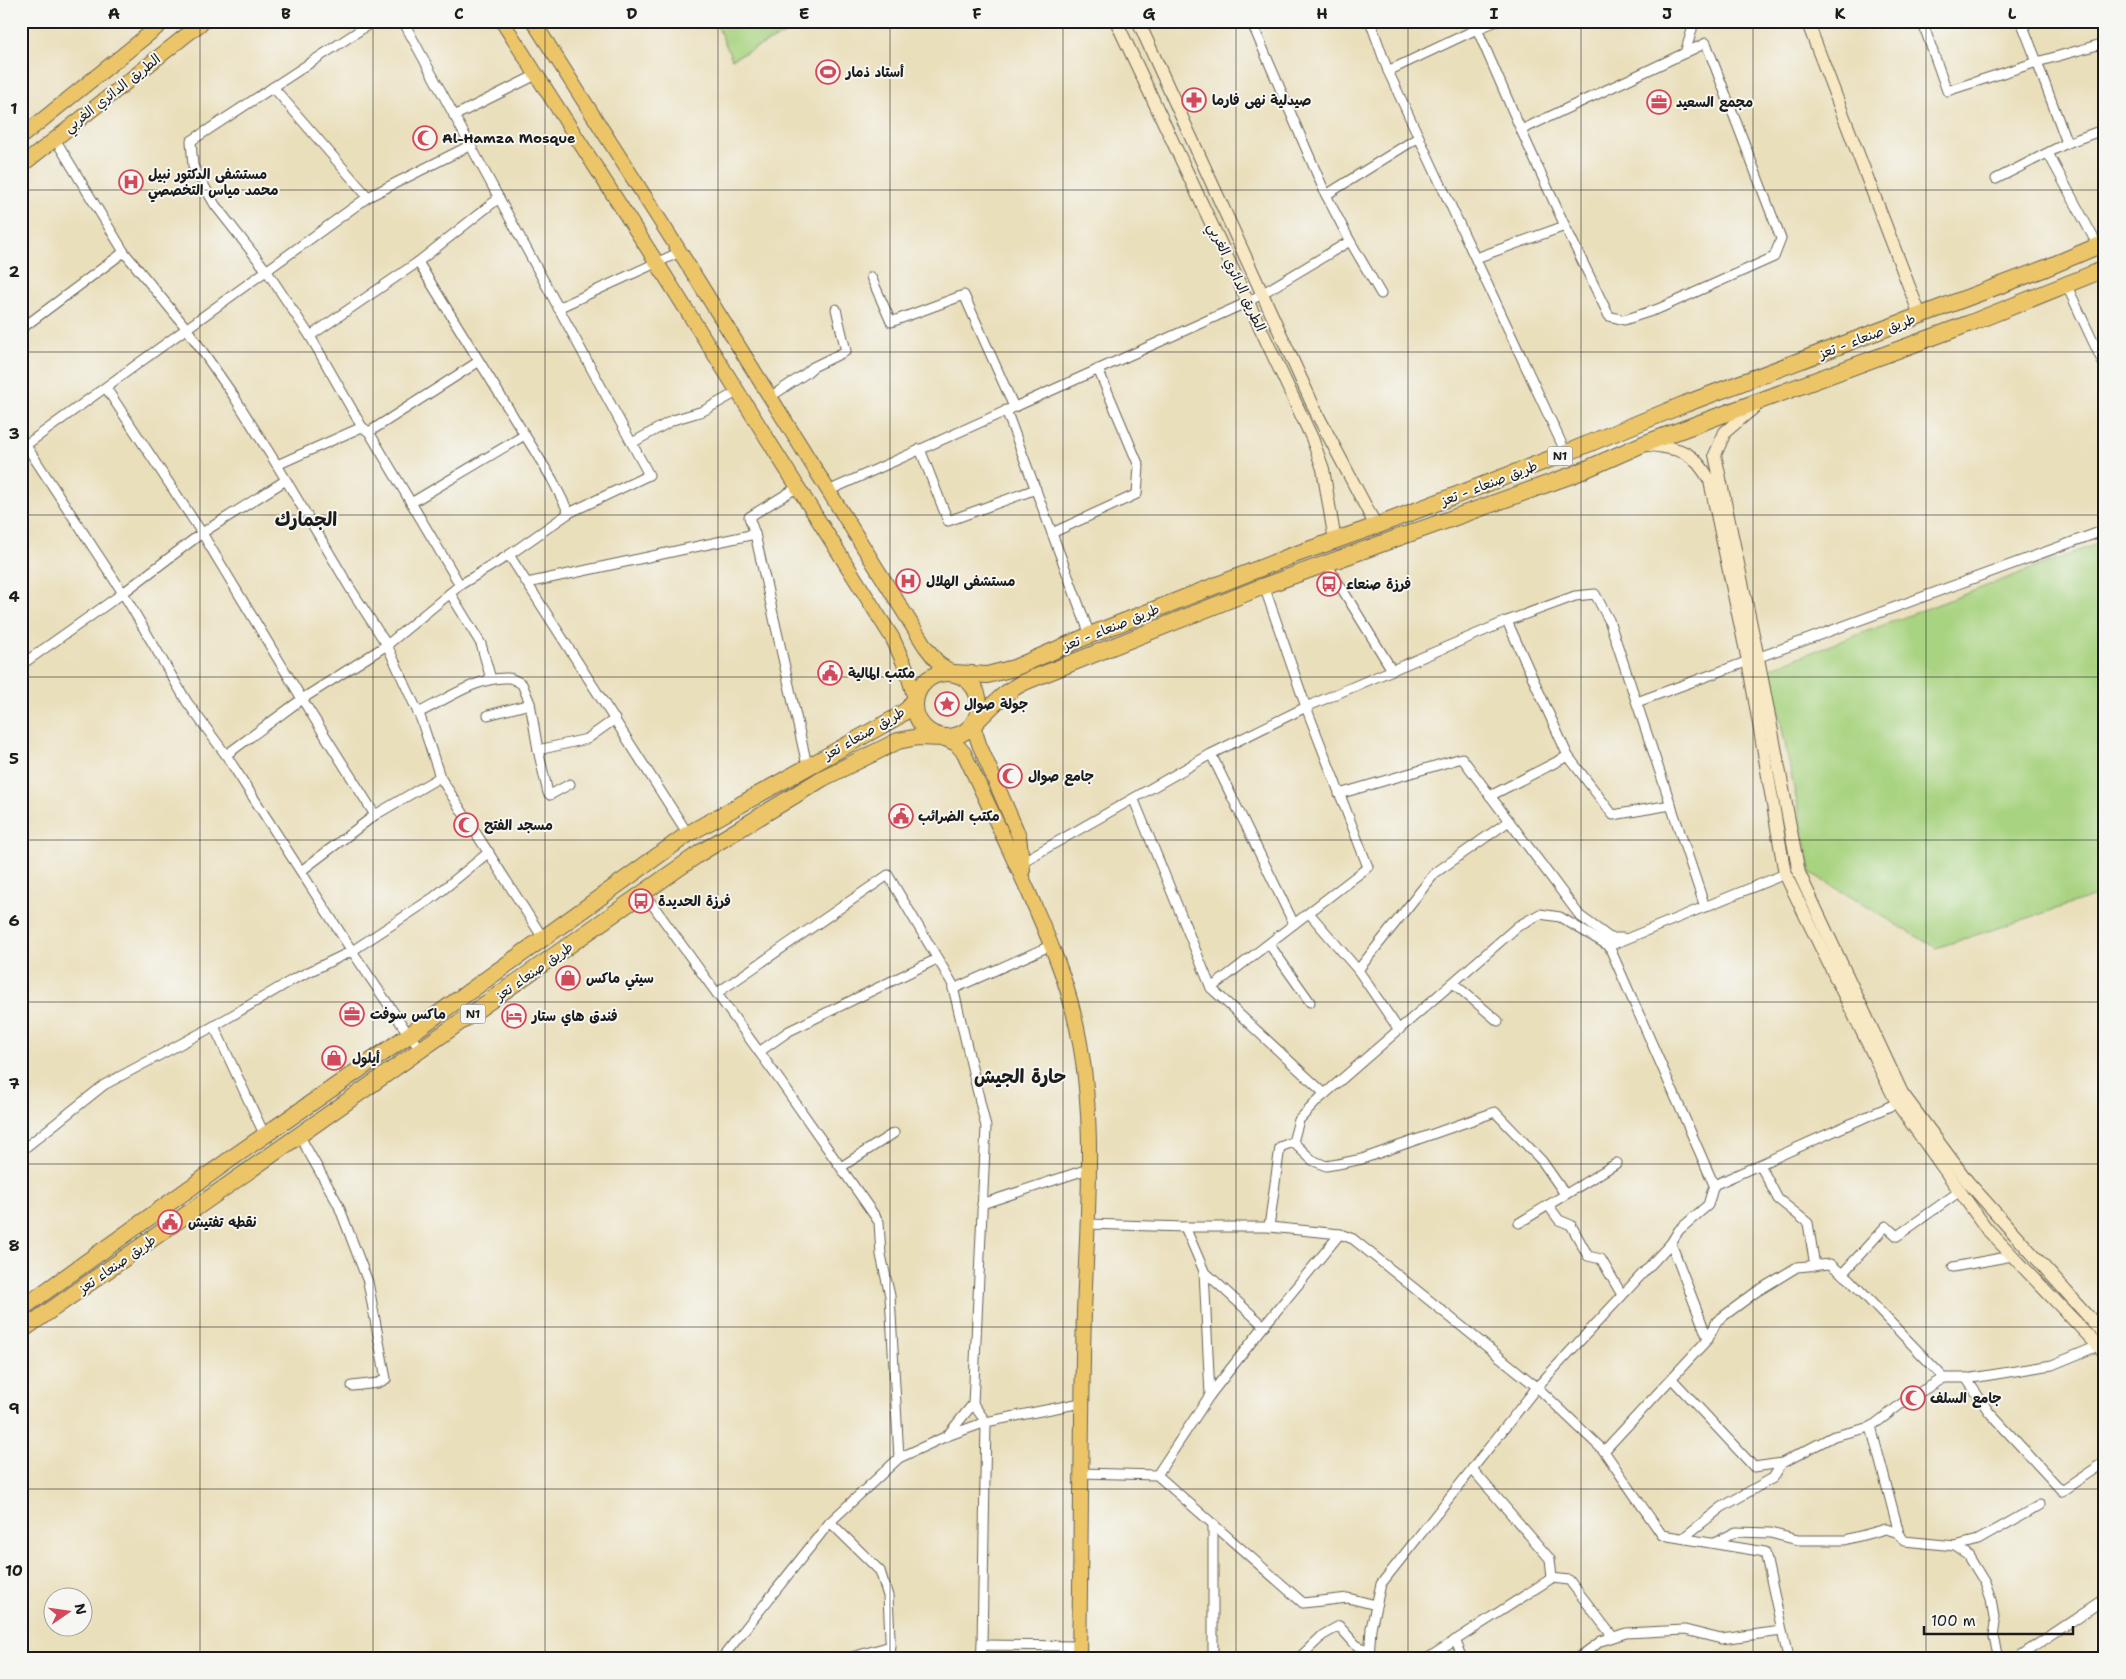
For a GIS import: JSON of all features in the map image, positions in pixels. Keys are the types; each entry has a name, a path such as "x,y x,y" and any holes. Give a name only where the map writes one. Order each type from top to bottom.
{"highway":[{"name":"طريق صنعاء - تعز","path":"954,673 987,674 1014,668 1090,635 1290,556 1376,526 1566,453 1686,404 2046,268 2101,244"},
{"name":"طريق صنعاء - تعز","path":"973,725 997,700 1020,683 1264,586 1575,474 1643,444 1959,327 2105,269"},
{"path":"1290,556 1296,574"},
{"path":"944,672 954,673 972,685 978,694 978,710 973,725 964,733 954,737 943,738 933,735 921,724 914,709 915,699 918,689 934,675 944,672"},
{"name":"طريق صنعاء تعز","path":"21,1309 409,1035 688,834 896,717 908,709 915,699"},
{"name":"طريق صنعاء تعز","path":"21,1331 700,853 823,778 898,742 918,737 943,738"}],"main road":[{"name":"الطريق الدائري الغربي","path":"21,166 204,21"},
{"path":"502,21 657,263 893,639 906,668 915,699"},
{"path":"533,21 680,252 925,646 939,664 954,673"},
{"name":"الطريق الدائري الغربي","path":"1116,21 1312,438 1323,469 1335,541"},
{"name":"الطريق الدائري الغربي","path":"1138,21 1264,294 1317,414 1376,526"},
{"path":"1808,21 1920,315"},
{"name":"الطريق الدائري الغربي","path":"21,137 160,23"},
{"path":"42,120 55,138"},
{"path":"1766,398 1725,432 1715,456 1753,660 1785,874 1897,1103 1986,1228 2102,1345"},
{"path":"1643,444 1682,450 1701,465 1710,481 1753,660 1799,873 1902,1093 1968,1182 2102,1345"},
{"path":"973,725 979,744 1019,836 1025,886"},
{"path":"943,738 956,744 964,754 1006,839 1052,945 1072,1007 1082,1052 1087,1102 1088,1169 1081,1403 1079,1652"}],"street":[{"path":"374,21 191,141 193,166 215,205 266,270 310,336 460,585"},
{"path":"226,755 302,698 387,644 460,585 509,555 569,513 649,476 403,21"},
{"path":"1251,21 1326,195 1381,294"},
{"path":"1370,21 1388,71 1566,453"},
{"path":"1388,71 1497,21"},
{"path":"1685,53 1692,30 1691,21"},
{"path":"1922,21 1948,91 2037,62 2105,43"},
{"path":"2021,21 2067,143"},
{"path":"1476,29 1521,130 1565,226 1609,316 1624,320 1658,310 1774,257 1781,239 1706,43 1521,130"},
{"path":"454,116 536,75"},
{"path":"274,87 368,196"},
{"path":"1996,179 2067,143 2105,129"},
{"path":"1326,195 1419,137"},
{"path":"55,138 124,252 187,329 233,396 277,465 350,588 387,644 418,713 440,777 543,938"},
{"path":"421,1050 352,951 226,755 187,702 123,593 23,444 106,388 368,196 470,146"},
{"path":"2048,153 2101,244"},
{"path":"310,336 418,262 499,198"},
{"path":"1476,258 1565,226"},
{"path":"828,491 1248,302 1350,241"},
{"path":"21,329 124,252"},
{"path":"558,308 680,252"},
{"path":"418,262 552,479 569,513"},
{"path":"871,277 891,322 964,295 1010,408 1036,489 1090,635"},
{"path":"2066,284 2105,367"},
{"path":"770,397 805,374 813,366 846,350 836,309"},
{"path":"277,465 366,430 478,362"},
{"path":"1052,533 1137,494 1139,466 1098,369"},
{"path":"106,388 202,533 375,815"},
{"path":"632,443 673,420 702,411 737,392"},
{"path":"411,503 524,436"},
{"path":"920,449 948,521 1036,489"},
{"path":"21,666 123,593 202,533 286,480"},
{"path":"798,487 749,517 755,534 808,766"},
{"path":"1637,702 2105,530"},
{"path":"527,582 755,534"},
{"path":"509,555 688,834"},
{"path":"1326,564 1392,670"},
{"path":"1212,988 1368,867 1306,707 1264,586"},
{"path":"450,593 481,644 491,680"},
{"path":"1022,862 1134,800 1211,754 1306,707 1507,621 1575,596 1595,594 1609,620 1705,907"},
{"path":"1507,621 1568,756 1613,816 1671,805"},
{"path":"418,713 461,690 491,680 509,678 522,684 530,704 538,750 550,796 570,784"},
{"path":"488,715 530,704"},
{"path":"538,750 587,739 615,719"},
{"path":"1211,754 1294,924"},
{"path":"1490,796 1568,756"},
{"path":"1339,794 1462,758 1580,916 1610,938 1628,938"},
{"path":"301,871 375,815 440,777"},
{"path":"1134,800 1212,988 1325,1094"},
{"path":"1358,970 1436,873 1509,821"},
{"path":"21,1151 104,1085 214,1026 294,979 352,951 434,897 489,852"},
{"path":"1609,946 1785,874"},
{"path":"717,993 888,875 952,983 986,1127 973,1404 947,1436"},
{"path":"644,893 760,1052 879,1222 881,1255 890,1296 899,1458"},
{"path":"1309,912 1358,970 1398,1030"},
{"path":"1294,1142 1299,1120 1325,1094 1518,926 1540,914 1560,917 1609,946 1714,1185 1708,1205 1679,1230 1670,1243 1537,1387 1381,1584 1370,1628 1369,1654"},
{"path":"1269,944 1310,1002"},
{"path":"953,989 1052,945"},
{"path":"760,1052 789,1031 937,959"},
{"path":"1453,983 1498,1021"},
{"path":"214,1026 265,1136"},
{"path":"1714,1185 1897,1103"},
{"path":"1294,1142 1312,1160 1326,1166 1362,1159 1495,1112 1542,1161 1565,1194"},
{"path":"840,1167 894,1133"},
{"path":"299,1136 338,1204 368,1282 386,1379 352,1386"},
{"path":"1269,1227 1280,1147 1294,1142"},
{"path":"1519,1223 1617,1163"},
{"path":"1760,1165 1778,1199 1808,1223 1815,1266"},
{"path":"982,1204 1088,1169"},
{"path":"1842,1274 1886,1226 1897,1236 1960,1191"},
{"path":"1548,1205 1558,1220 1571,1225 1588,1256 1601,1259 1622,1295"},
{"path":"1086,1224 1269,1227 1340,1234 1353,1239 1537,1387 1604,1451 1662,1535 1765,1552 1788,1658"},
{"path":"1185,1227 1204,1271 1210,1395"},
{"path":"1157,1475 1210,1395 1340,1234"},
{"path":"1670,1243 1708,1339"},
{"path":"1954,1267 2012,1256"},
{"path":"1604,1451 1708,1339 1717,1321 1756,1292 1797,1267 1830,1264 1944,1378"},
{"path":"1204,1271 1264,1326"},
{"path":"1672,1378 1754,1467 1782,1464 1834,1436 1872,1427 1905,1401 1944,1378 1966,1378 2052,1365 2102,1345"},
{"path":"1966,1378 1988,1412 2062,1491 2105,1462"},
{"path":"722,1658 830,1522 899,1458 947,1436 986,1422 1081,1403"},
{"path":"973,1404 986,1422 981,1658"},
{"path":"1872,1427 1899,1533 1904,1541 1955,1546 1978,1540 2040,1505"},
{"path":"1683,1538 1722,1508 1773,1478 1782,1464"},
{"path":"1472,1469 1550,1559 1552,1578"},
{"path":"1081,1473 1157,1475 1303,1603 1348,1598 1376,1605"},
{"path":"830,1522 880,1571 888,1596 891,1658"},
{"path":"1213,1524 1213,1658"},
{"path":"1714,1543 1736,1532 1770,1533 1798,1540 1845,1540 1886,1529 1899,1533"},
{"path":"1955,1546 1968,1556 1985,1583 1995,1623 1993,1636 1998,1658"},
{"path":"1428,1658 1552,1578 1569,1580 1613,1637"},
{"path":"2017,1658 2105,1599"},
{"path":"1299,1658 1323,1635 1339,1626 1356,1645 1369,1654"},
{"path":"1578,1658 1601,1641 1626,1633 1686,1630 1721,1639 1782,1631"},
{"path":"1455,1640 1463,1658"},
{"path":"982,1645 1079,1652"},
{"path":"848,1658 891,1646"}],"green space":[{"path":"715,21 812,21 732,59"},
{"path":"2105,541 2105,893 1936,948 1811,873 1770,668"}],"place":[{"name":"أستاد ذمار","path":"828,72"},
{"name":"صيدلية نهى فارما","path":"1194,100"},
{"name":"مجمع السعيد","path":"1659,102"},
{"name":"Al-Hamza Mosque","path":"425,138"},
{"name":"مستشفى الدكتور نبيل محمد مياس التخصصي","path":"131,182"},
{"name":"مستشفى الهلال","path":"908,581"},
{"name":"فرزة صنعاء","path":"1329,584"},
{"name":"مكتب المالية","path":"830,673"},
{"name":"جولة صوال","path":"947,704"},
{"name":"جامع صوال","path":"1010,776"},
{"name":"مكتب الضرائب","path":"901,816"},
{"name":"مسجد الفتح","path":"466,825"},
{"name":"فرزة الحديدة","path":"641,901"},
{"name":"سيتي ماكس","path":"568,978"},
{"name":"ماكس سوفت","path":"352,1014"},
{"name":"فندق هاي ستار","path":"514,1016"},
{"name":"أيلول","path":"334,1058"},
{"name":"نقطه تفتيش","path":"170,1222"},
{"name":"جامع السلف","path":"1913,1398"}],"district":[{"name":"الجمارك","path":"306,519"},
{"name":"حارة الجيش","path":"1020,1076"}]}
